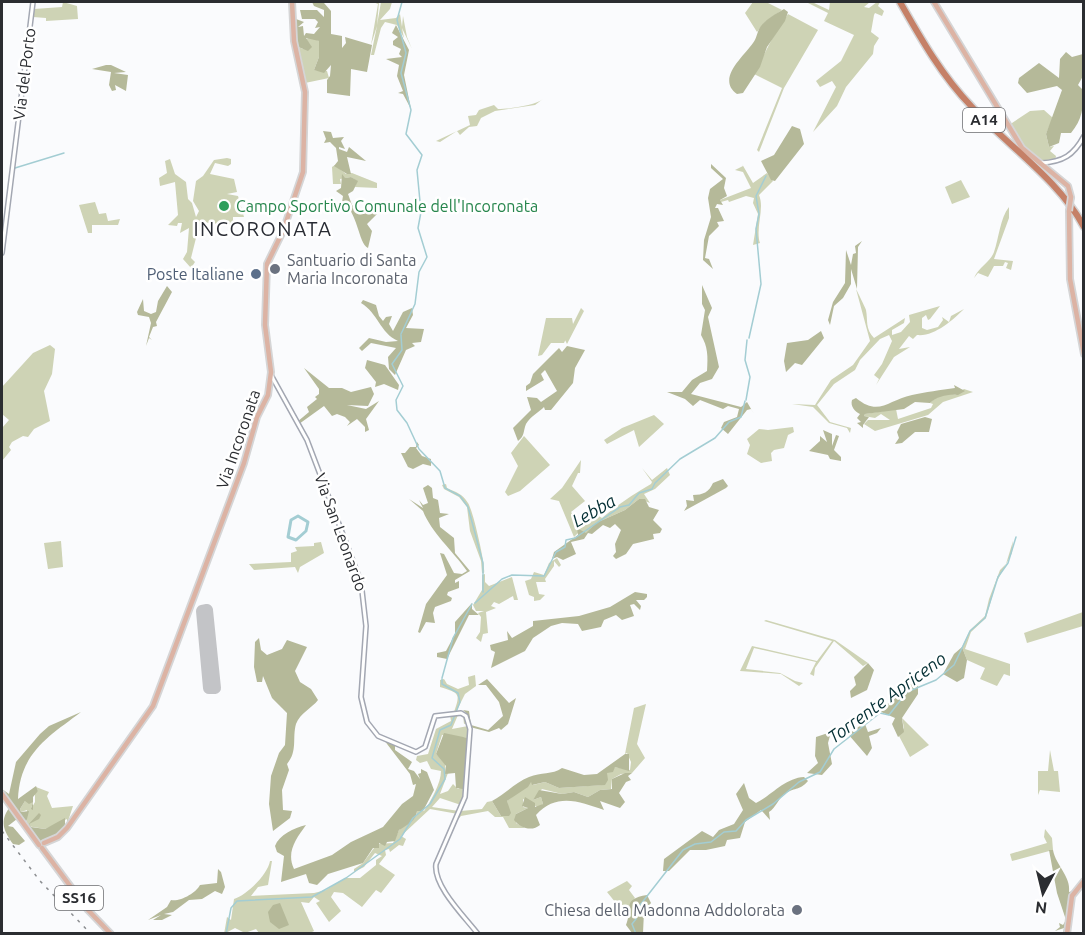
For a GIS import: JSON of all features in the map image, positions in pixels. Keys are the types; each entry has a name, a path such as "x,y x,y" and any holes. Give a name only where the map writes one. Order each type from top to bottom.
{"highway":[{"name":"A14","path":"901,2 932,52 958,87 1061,192 1083,222"},
{"name":"A14","path":"901,2 926,48 955,88 1059,194 1083,227"}],"main road":[{"name":"Via Incoronata","path":"44,844 60,836 71,823 153,706 244,463 257,417 268,395 271,374 265,325 267,264 284,231 303,172 304,92 294,40 292,2"},
{"path":"934,2 1024,152 1068,186 1071,197 1069,211 1070,279 1083,354"},
{"name":"SS16","path":"2,794 34,837 44,844 47,853 88,910 111,933"},
{"path":"1067,933 1072,896 1083,881"}],"street":[{"name":"Via del Porto","path":"2,254 33,2"},
{"path":"1039,163 1066,158 1076,151 1083,136"},
{"name":"Via San Leonardo","path":"271,374 307,440 361,582 366,626 361,697 369,727 381,738 416,752 424,747 435,716 454,713 466,715 470,729 465,797 436,864 436,871 452,903 478,933"}],"green space":[{"path":"63,2 77,6 78,19 46,21 46,18 33,17 34,9 62,7"},
{"path":"312,2 324,3 331,11 331,34 342,36 342,48 346,43 345,37 372,45 367,72 351,69 350,96 327,93 327,80 330,76 331,65 324,73 314,70 319,57 319,41 306,38 312,47 308,51 296,46 293,6 296,8 296,19 304,22 298,27 303,26 304,36 306,33 314,34 320,27 315,28 318,22 315,19 302,19 300,10 317,10 324,17 324,10 314,6"},
{"path":"373,2 379,2 377,25 381,2 392,2 390,9 380,20 396,18 400,14 402,27 403,16 412,49 402,28 404,38 397,25 385,22 381,28 374,55 371,55 377,26 371,45 378,4"},
{"path":"753,2 766,2 782,10 765,22 757,32 745,13"},
{"path":"806,2 812,2 829,10 830,2 870,2 864,7 869,8 880,2 878,6 884,11 882,16 875,13 874,15 871,32 879,38 874,46 873,54 846,87 837,106 813,132 836,87 832,81 820,87 816,81 841,61 854,35 824,21 828,13"},
{"path":"784,9 788,12 785,21 767,47 760,67 743,93 737,94 729,82 733,68 754,41 763,23"},
{"path":"788,14 818,30 784,88 759,152 757,150 782,88 754,74"},
{"path":"396,25 409,50 404,75 411,109 403,94 398,93 403,91 397,76 399,65 386,59 402,57 399,54 401,49 393,45 393,41 398,37 392,33"},
{"path":"311,37 319,41 319,57 314,70 327,71 329,78 305,83 296,46 303,49 311,46 306,39"},
{"path":"1066,52 1072,57 1083,54 1083,76 1078,85 1083,90 1083,108 1078,123 1071,133 1061,133 1059,143 1049,147 1046,134 1062,90 1057,86 1027,93 1018,83 1019,78 1039,63 1059,78 1060,59"},
{"path":"106,65 126,72 114,73 128,75 126,91 115,85 116,90 112,91 109,85 111,72 92,69"},
{"path":"543,99 535,105 495,111 481,118 477,126 469,127 460,135 457,131 470,125 468,116 476,115 479,110 494,105 498,109 516,107"},
{"path":"1044,110 1053,118 1046,134 1049,147 1054,146 1050,151 1056,156 1055,161 1046,161 1033,156 1022,146 1009,125 1030,111"},
{"path":"792,126 800,129 804,144 775,181 771,180 761,161 774,155"},
{"path":"323,131 331,132 333,138 344,137 341,141 345,149 339,147 339,149 347,152 349,147 366,161 347,157 351,174 334,166 338,161 336,148 330,142 324,143 326,139"},
{"path":"456,131 440,142 436,141"},
{"path":"170,159 175,174 186,182 188,199 192,203 196,217 199,211 193,201 196,181 203,176 214,160 231,159 231,164 228,166 215,163 210,174 234,179 237,192 227,194 238,196 244,217 233,217 233,220 237,222 236,226 202,222 201,231 194,231 196,238 191,258 195,262 191,268 183,259 187,252 189,228 180,233 182,223 178,223 177,226 168,225 178,215 175,182 160,186 159,178 167,173 165,161"},
{"path":"711,164 726,178 724,188 727,196 720,200 723,205 717,204 715,208 718,208 724,221 717,222 719,226 709,236 705,258 709,259 713,269 703,260 704,240 711,217 708,198 710,189 723,179 711,168"},
{"path":"742,164 753,183 767,173 773,181 759,195 761,200 760,243 753,245 758,214 753,203 754,198 746,196 729,202 720,200 751,188 743,172 735,170 743,166"},
{"path":"335,165 346,174 352,173 377,183 377,188 355,187 357,181 351,177 340,179 341,184 333,184 332,167"},
{"path":"342,174 345,178 351,177 358,181 353,191 348,194 352,205 363,214 373,210 378,213 367,224 372,231 368,248 362,240 355,219 342,202 343,196 336,191 341,188"},
{"path":"961,180 970,197 952,204 945,187"},
{"path":"95,202 99,214 106,213 108,221 120,219 118,225 92,225 92,233 88,233 79,205"},
{"path":"1009,207 1009,218 994,259 1013,261 1011,270 1006,268 1008,263 1005,262 1003,266 994,266 988,277 978,273 974,278 992,255"},
{"path":"862,241 858,247 857,289 851,269 851,284 843,298 834,306 830,325 828,320 833,302 845,283 846,250 851,265 853,254 856,253 855,246"},
{"path":"702,285 712,308 708,317 719,367 712,379 700,383 691,394 741,407 747,402 754,414 751,409 747,410 728,434 721,428 724,422 737,417 739,409 728,406 723,409 700,400 693,406 685,399 667,392 682,392 692,380 707,371 707,352 701,335 705,310 702,304"},
{"path":"167,286 172,292 156,322 157,326 153,327 149,337 152,340 149,338 146,346 151,323 149,317 138,315 137,312 143,299 144,311 151,314 156,312 158,301"},
{"path":"856,289 866,310 868,328 874,338 905,318 904,323 892,330 892,335 901,332 910,322 909,315 940,306 930,319 928,320 926,315 922,318 922,328 927,330 938,327 943,320 942,317 949,322 951,316 964,309 949,323 936,331 917,335 913,339 909,336 899,349 910,347 894,357 876,385 879,379 874,375 882,364 892,341 889,335 880,339 860,360 855,370 834,384 817,405 830,422 851,428 850,433 847,428 829,423 813,407 792,404 815,405 831,380 853,365 870,341"},
{"path":"363,300 376,305 383,321 386,317 392,316 389,324 393,331 403,312 412,308 413,315 406,328 424,329 421,342 412,343 415,346 406,350 395,375 389,369 388,357 396,348 371,343 362,351 359,348 369,338 386,342 398,341 387,333 367,307 361,303"},
{"path":"581,308 584,311 567,344 565,340 564,343 551,343 542,355 538,356 546,318 572,318 573,324"},
{"path":"821,331 824,338 802,365 795,363 786,372 784,361 787,343 808,340"},
{"path":"50,345 55,349 52,374 44,391 50,421 34,429 28,437 23,436 12,442 9,447 11,450 2,461 2,428 9,420 2,414 2,387 33,353"},
{"path":"567,346 585,350 575,368 573,383 551,410 545,410 544,407 530,419 518,441 513,428 531,410 527,397 537,398 541,402 557,391 545,370 541,374 544,380 526,391 526,386 530,383 533,374 559,348 562,352"},
{"path":"367,360 385,365 399,385 398,390 384,384 375,387 376,382 365,368"},
{"path":"304,368 329,388 342,388 351,392 371,387 374,394 368,406 347,405 366,409 379,401 366,419 369,430 365,432 365,427 357,419 347,426 350,422 345,417 337,414 332,416 324,406 299,424 297,422 309,412 307,407 317,399 315,397 319,394 319,389"},
{"path":"954,385 965,391 958,395 940,397 930,403 915,402 904,409 865,414 864,416 869,417 863,428 857,423 861,422 857,418 860,414 856,412 852,404 852,400 856,398 864,404 877,407 912,395 955,388"},
{"path":"964,389 973,392 943,402 928,415 875,431 864,424 868,420 890,420 881,414 875,418 864,416 865,414 896,409 898,419 931,408 933,404 930,403 935,399 945,395 955,395"},
{"path":"654,415 664,424 639,447 634,430 607,444 604,440 622,428"},
{"path":"925,417 932,419 929,432 915,432 902,443 895,444 899,438 897,432 901,424"},
{"path":"793,427 794,432 788,435 784,448 771,453 772,461 761,463 747,454 750,445 747,439 759,429"},
{"path":"823,430 832,434 832,446 836,435 839,436 834,450 841,457 841,461 830,459 828,455 809,451 820,441 820,436 827,442"},
{"path":"524,436 550,465 520,491 508,496 505,492 518,466 511,453"},
{"path":"417,442 419,445 416,448 422,456 431,459 431,466 423,464 413,469 408,467 401,453 405,453 410,447 416,447"},
{"path":"581,460 580,473 572,486 585,501 571,512 583,526 597,515 602,518 651,484 652,482 642,468 652,480 667,468 670,475 655,489 644,494 650,503 639,499 625,510 596,523 587,533 578,533 574,537 559,501 550,499 562,488"},
{"path":"723,479 728,486 726,488 684,511 687,506 686,500 694,501 693,495 705,492 713,483"},
{"path":"446,484 447,488 464,497 468,503 476,527 484,573 482,573 481,561 470,531 467,507 459,497 444,489 442,485"},
{"path":"428,485 432,488 433,498 438,500 440,513 449,514 439,518 440,527 454,538 455,553 470,571 455,580 455,583 459,581 459,588 448,592 447,595 452,598 451,601 435,607 433,613 435,623 426,622 420,633 418,632 426,604 447,575 440,553 444,554 454,573 462,574 467,571 437,534 423,511 409,499 423,508 419,500 423,505 428,503 423,488"},
{"path":"639,499 645,499 649,507 659,510 653,520 662,529 660,533 653,534 654,539 633,544 626,554 616,559 613,556 616,552 615,544 621,530 615,524 610,528 603,525 592,534 588,533 584,539 571,542 576,554 563,560 557,557 552,559 554,552 578,535 577,528 586,533 596,523 625,510"},
{"path":"61,541 63,567 48,569 44,543"},
{"path":"1013,541 1012,553 996,583 986,618 971,632 965,649 1010,664 1010,676 1004,674 997,686 980,679 985,668 967,660 962,647 970,630 985,616 989,599 1000,570 1006,564"},
{"path":"321,542 324,553 300,567 298,573 295,567 254,570 249,564 291,562 291,553 297,551 295,547 314,546 314,543"},
{"path":"557,558 561,565 559,567 554,561 554,566 545,579 546,582 536,582 539,594 545,595 540,600 534,601 534,597 529,595 525,581 531,579 534,572 544,575 549,563"},
{"path":"485,574 485,582 489,586 512,577 518,600 514,600 513,596 499,604 494,602 491,606 496,608 486,612 488,633 483,634 481,642 476,638 480,632 481,617 478,613 484,611 476,611 473,605 482,590 482,575"},
{"path":"635,592 647,594 647,597 644,600 636,600 641,606 640,610 634,604 630,605 634,616 622,620 616,615 604,620 601,627 582,631 578,624 562,623 551,626 533,638 525,651 491,668 495,652 491,650 490,645 508,640 507,631 512,638 533,626 533,621 579,616 610,607"},
{"path":"472,603 472,609 479,615 469,615 447,659 437,657 437,653 446,651 455,634 455,622"},
{"path":"1083,612 1083,626 1027,643 1024,633"},
{"path":"764,621 835,640 868,663 863,666 834,641 815,668 814,676 810,674 816,662 754,648 746,669 780,673 803,683 799,686 781,674 740,671 752,646 817,661 832,641"},
{"path":"259,638 261,650 267,655 282,649 287,640 307,647 295,671 300,682 311,689 318,700 296,724 294,749 287,764 289,770 282,790 283,810 292,811 290,818 273,831 269,804 271,776 279,753 285,745 287,713 272,698 263,676 262,682 257,682 254,667 255,642"},
{"path":"962,647 967,660 964,678 957,682 943,674 954,654"},
{"path":"868,663 874,670 867,690 851,698 850,691 856,685 854,677"},
{"path":"475,675 476,686 465,694 454,712 458,697 455,693 440,687 440,680 444,679 447,684 458,689 469,685 468,677"},
{"path":"487,679 509,703 516,698 508,724 501,730 499,728 489,732 470,727 467,714 463,710 469,711 471,725 488,730 503,716 499,702 486,685 478,685"},
{"path":"913,682 918,686 918,694 902,718 904,732 898,737 892,724 895,718 879,711"},
{"path":"646,704 637,744 645,758 632,773 621,774 612,779 611,789 600,790 588,797 574,792 562,794 542,789 533,800 541,797 543,804 539,808 523,799 523,807 528,808 516,814 516,823 525,828 509,828 503,817 495,817 488,811 461,816 455,823 461,811 482,809 487,802 492,801 501,816 509,816 507,801 531,781 533,785 545,782 559,788 602,785 606,773 615,767 630,770 631,762 627,753 625,754 634,708"},
{"path":"81,712 47,738 30,758 20,783 18,799 36,786 38,791 33,797 33,802 29,804 25,801 20,809 21,812 29,811 26,823 2,789 9,794 16,762 49,726"},
{"path":"460,713 465,715 468,723 464,724 463,715 458,715 452,729 468,726 468,738 442,735 436,754 445,764 446,773 448,773 440,794 448,791 453,784 458,789 464,786 464,795 461,805 440,798 432,807 459,811 458,814 430,809 401,836 406,839 403,846 399,845 390,852 389,849 385,850 386,855 379,864 395,875 381,893 376,890 362,907 343,893 334,892 331,897 341,911 329,922 316,903 320,901 314,897 309,903 301,902 314,931 310,933 259,933 256,929 245,933 235,928 224,934 227,917 231,920 234,899 256,883 270,861 272,861 268,885 258,887 251,896 314,893 326,890 345,878 360,878 376,865 376,860 382,856 375,853 364,867 354,872 354,869 363,863 377,844 393,843 399,830 417,815 417,810 424,811 427,807 441,776 441,771 431,769 427,761 420,763 416,760 417,756 428,754 436,729 451,721 450,715 435,718 437,716"},
{"path":"873,717 865,724 868,732 881,728 877,733 869,736 872,748 867,756 848,734"},
{"path":"902,718 929,745 910,757 899,736 904,728"},
{"path":"831,732 828,743 832,764 822,775 807,773 818,763 815,756 816,737"},
{"path":"444,733 468,738 463,789 456,788 455,773 445,774 446,766 436,754"},
{"path":"384,740 395,745 395,750 412,762 408,769 414,771 420,779 418,774 421,773 421,769 427,772 434,790 423,811 417,811 413,820 399,830 395,841 387,842 385,846 379,843 379,848 373,848 363,863 328,874 317,885 309,883 306,874 281,882 284,856 277,852 275,846 288,832 306,825 292,851 294,869 332,855 351,842 383,827 402,804 413,796 416,784 413,785 410,774"},
{"path":"1050,750 1054,771 1058,771 1060,792 1040,790 1038,795 1038,771 1048,771"},
{"path":"625,754 629,754 629,771 615,767 613,772 607,773 608,780 605,785 559,788 545,782 532,785 531,782 528,787 507,801 511,813 509,816 501,816 492,801 529,777 562,768 584,775 597,774"},
{"path":"625,773 632,773 628,776 631,780 626,782 619,793 625,802 620,808 600,801 604,810 577,802 560,801 552,803 536,815 540,825 537,827 526,828 514,820 516,814 528,808 522,806 525,797 535,803 535,807 543,804 541,797 533,800 539,790 562,794 574,792 588,797 600,790 612,789 612,779"},
{"path":"804,777 808,781 805,784 783,795 769,812 770,820 761,810 745,822 740,838 727,840 725,846 706,850 690,850 669,871 663,871 664,859 702,831 713,837 719,830 734,824 743,810 736,794 744,783 749,798 756,803 791,780"},
{"path":"36,787 49,792 47,796 52,808 73,806 67,824 67,819 45,829 27,826 27,810 21,812 20,809 25,801 33,802 31,809 35,802 35,792 38,791"},
{"path":"9,808 17,819 8,826 13,827 25,841 19,845 13,844 5,830 4,817"},
{"path":"39,813 41,815 39,819 29,824 31,827 45,829 65,818 65,829 47,841 39,841 27,826"},
{"path":"1045,829 1052,838 1053,850 1012,861 1010,854 1047,843 1044,837"},
{"path":"1049,850 1053,850 1066,876 1069,892 1073,891 1066,933 1063,933 1064,928 1055,931 1060,927 1059,923 1063,925 1066,920 1057,893"},
{"path":"218,869 225,887 222,894 215,891 202,899 189,900 173,912 164,914 172,915 162,920 153,920 161,915 148,920 167,907 171,900 179,900 187,896 200,885 217,883"},
{"path":"627,881 632,886 629,890 635,898 627,909 628,918 607,892"},
{"path":"647,895 651,903 644,912 643,933 632,933 626,925 629,906 634,899"},
{"path":"280,903 289,925 279,929 270,922 268,912 273,905"}],"waterway":[{"path":"401,334 415,304 419,272 427,257 418,228 421,212 417,170 422,155 406,134 411,110 401,73 406,53 397,20 402,2"},
{"path":"15,168 64,153"},
{"name":"Lebba","path":"749,338 761,284 756,229 759,214 756,196 766,176"},
{"path":"401,335 402,350 392,364 403,386 396,400 397,410 407,423 419,449 440,471 445,488 460,496 468,507 483,563 483,592"},
{"name":"Lebba","path":"746,400 750,377 745,360 747,340"},
{"name":"Lebba","path":"475,603 502,579 512,575 544,576 556,552 565,547 566,540 575,538 620,507 629,505 639,493 652,489 655,483 680,459 715,438 729,422 741,417 745,401"},
{"path":"298,516 308,522 306,531 296,540 288,537 291,520 298,516"},
{"name":"Torrente Apriceno","path":"636,934 632,924 636,919 637,909 683,850 695,844 711,842 724,832 736,831 746,820 773,804 799,782 820,772 834,749 880,713 889,715 907,692 936,680 954,665 970,631 985,618 998,577 1008,563 1016,537"},
{"name":"Lebba","path":"442,678 453,638 472,604"},
{"path":"226,934 231,908 237,901 312,897 346,878 400,839 413,818 430,804 445,779 444,769 432,758 440,730 451,725 460,702 458,693 442,684 442,679"}],"runway":[{"path":"207,610 215,688 209,688 202,611 207,610"}],"railway":[{"path":"2,831 40,881 91,934"}],"place":[{"name":"Campo Sportivo Comunale dell'Incoronata","path":"224,206"},
{"name":"Santuario di Santa Maria Incoronata","path":"275,269"},
{"name":"Poste Italiane","path":"256,274"},
{"name":"Chiesa della Madonna Addolorata","path":"797,910"}],"district":[{"name":"INCORONATA","path":"263,229"}]}
